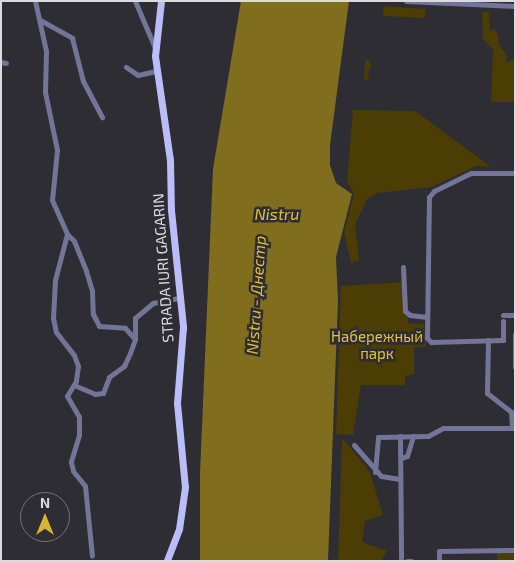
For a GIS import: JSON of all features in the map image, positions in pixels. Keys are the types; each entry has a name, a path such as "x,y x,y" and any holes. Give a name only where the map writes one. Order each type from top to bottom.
{"main road":[{"name":"STRADA IURI GAGARIN","path":"161,1 155,48 156,71 170,160 171,210 183,346 177,403 185,495 179,529 167,561"}],"street":[{"path":"35,1 46,51 44,92 58,156 52,196 56,210 68,234 74,241 86,271 92,291 93,314 100,326 125,328 135,339"},
{"path":"135,1 155,48"},
{"path":"406,1 515,6"},
{"path":"40,20 72,38 84,81 102,117"},
{"path":"126,67 138,75 156,71"},
{"path":"503,321 503,340 431,342 427,338 429,197 434,191 470,173 515,173"},
{"path":"68,234 55,280 53,318 56,332 77,361 74,385 67,396 77,410 79,428 71,468 85,486 92,556"},
{"path":"404,267 405,311 410,315 426,317"},
{"path":"74,385 95,394 103,392 109,377 124,366 135,339 135,319 146,307 179,298"},
{"path":"503,314 515,315"},
{"path":"515,334 515,367"},
{"path":"375,472 377,437 431,435 443,428 514,428 511,412 487,392 488,340"},
{"path":"400,436 401,561"},
{"path":"401,458 407,456 412,436"},
{"path":"354,445 375,472 384,478 400,479"},
{"path":"439,561 439,551 515,550"}],"green space":[{"path":"384,6 426,9 425,18 383,16"},
{"path":"482,12 489,12 490,31 494,29 498,35 498,42 507,56 505,63 515,59 515,102 491,102 493,49 483,39"},
{"path":"365,60 369,60 371,66 367,74 370,78 364,81"},
{"path":"353,110 415,111 491,167 476,166 432,187 377,193 367,199 355,225 359,261 351,263 344,232 354,194 347,181"},
{"name":"Набережный парк","path":"407,282 408,323 424,324 426,347 414,347 414,374 405,376 405,385 361,385 353,435 336,434 341,286"},
{"path":"342,438 370,472 383,515 365,521 362,542 387,551 381,561 338,561"},
{"path":"497,553 515,553 515,561 497,561"}],"water":[{"name":"Nistru","path":"241,1 349,1 330,145 330,165 336,183 352,194 336,257 338,301 328,561 200,561 200,473 213,169"}],"water label":[{"name":"Nistru - Днестр","path":"256,295"}]}
